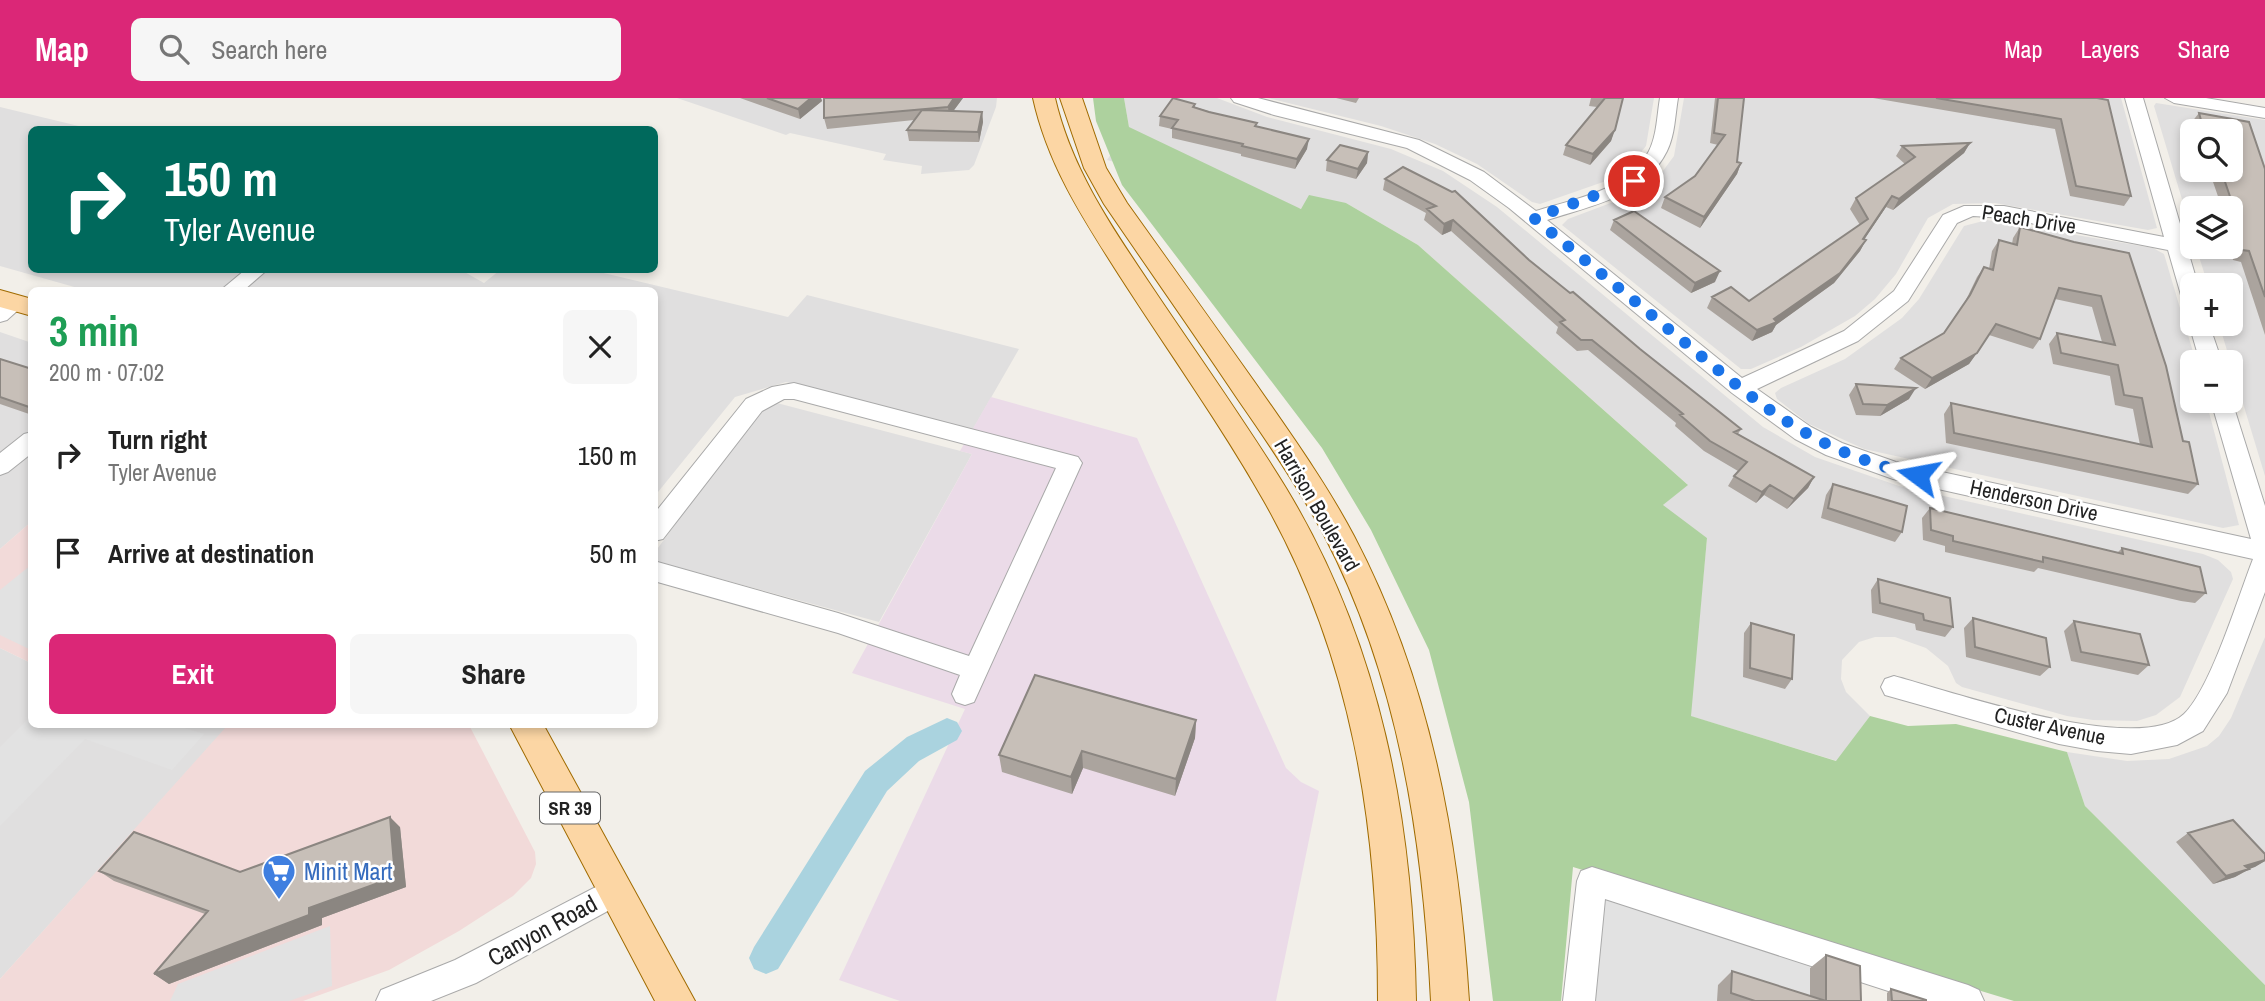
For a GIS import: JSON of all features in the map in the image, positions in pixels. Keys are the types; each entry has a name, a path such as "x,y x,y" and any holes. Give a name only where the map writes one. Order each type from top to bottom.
{"main road":[{"name":"Harrison Boulevard","path":"1044,98 1069,175 1276,496 1332,610 1365,710 1386,805 1395,905 1397,1001"},
{"name":"Harrison Boulevard","path":"1070,98 1096,168 1116,204 1310,486 1364,587 1389,648 1405,700 1428,797 1444,894 1450,1001"},
{"name":"SR 39","path":"527,728 615,891"},
{"name":"Canyon Road","path":"615,891 676,1001"}],"street":[{"name":"Henderson Drive","path":"1240,98 1280,111 1413,144 1477,176 1534,218 1740,388 1803,433 1861,460 1893,470 2224,541 2265,553"},
{"path":"1534,218 1623,187 1644,173 1659,148 1669,98"},
{"path":"2134,98 2184,273"},
{"path":"2174,98 2265,113"},
{"name":"Peach Drive","path":"1740,388 1851,336 1902,296 1950,219 1972,210 2004,212 2176,245"},
{"path":"235,287 253,273"},
{"path":"658,527 754,405 780,392 794,391 1070,463 965,694"},
{"path":"2226,413 2265,546"},
{"path":"0,436 28,442"},
{"path":"0,466 28,443"},
{"name":"Custer Avenue","path":"1894,687 2059,732 2097,739 2131,742 2177,733 2193,723 2214,693 2265,559"},
{"path":"658,572 838,623 976,669"},
{"path":"1579,1001 1592,881 1968,1001"},
{"name":"Canyon Road","path":"392,1001 465,972 615,891"}],"shaded area":[{"path":"677,98 997,98 974,165 969,170 921,174 922,166 883,160 886,154 790,133 786,135"},
{"path":"1124,98 1217,98 1267,117 1391,149 1443,171 1497,207 1763,427 1815,457 1899,486 2203,554 2218,560 2231,572 2233,579 2180,697 2156,715 2137,721 2093,720 2067,716 1962,687 1956,683 1948,666 1926,648 1895,637 1875,637 1859,642 1842,660 1841,679 1846,692 1870,716 1837,761 1690,716 1707,538 1662,506 1687,484 1418,245 1346,203 1302,209 1107,160 1129,127"},
{"path":"1268,98 1654,98 1646,146 1624,173 1540,204 1532,202 1477,164 1435,144 1381,126"},
{"path":"1684,98 2121,98 2157,228 2148,230 1995,203 1953,204 1928,218 1896,274 1875,299 1855,316 1801,347 1751,369 1741,369 1562,225 1568,219 1624,198 1657,179 1674,156"},
{"path":"2156,103 2265,120 2265,476 2243,403 2243,350 2227,350 2223,336 2243,336 2243,273 2204,273 2200,259 2243,259 2243,196 2181,196 2154,106"},
{"path":"0,107 79,126 28,126 28,273 466,273 484,283 496,273 604,273 788,317 807,295 1019,349 973,429 786,382 735,397 658,492 658,287 74,287 0,266"},
{"path":"1987,220 2153,248 2164,254 2180,308 2180,336 2188,336 2192,350 2180,350 2180,413 2209,413 2239,525 2223,528 1864,449 1809,424 1777,399 1775,393 1781,388 1845,359 1902,318 1919,299 1964,226"},
{"path":"0,332 28,342 28,525 0,549"},
{"path":"991,397 1137,438 1286,768 1301,782 1319,791 1276,1001 900,1001 839,980 965,709 852,673 972,454 960,451"},
{"path":"773,402 972,454 879,622 658,562 658,548 755,415"},
{"path":"28,525 28,662 0,648 0,549"},
{"path":"28,567 28,649 0,635 0,590"},
{"path":"2265,637 2265,985 2085,806 2067,752 2127,761 2169,759 2207,746 2219,736 2231,718"},
{"path":"0,648 28,662 28,728 226,728 0,979"},
{"path":"28,719 28,728 185,728 204,734 172,770 85,739 0,826 0,747"},
{"path":"225,728 471,728 535,852 536,864 531,878 513,896 459,931 389,970 303,1001 0,1001 0,979"},
{"path":"1600,888 1810,951 1810,1001 1587,1001"},
{"path":"330,926 332,986 289,1001 170,1001 178,984"}],"green space":[{"path":"1093,98 1124,98 1129,127 1301,209 1309,195 1346,203 1418,245 1688,485 1663,505 1707,538 1691,716 1836,761 1870,716 1908,726 1956,724 2067,752 2085,806 2265,985 2265,1001 2014,1001 1573,867 1561,1001 1493,1001 1469,802 1429,650 1371,530 1322,448 1122,185 1096,121"}],"building":[{"path":"767,98 811,98 798,109"},
{"path":"824,98 954,98 948,107 824,118"},
{"path":"1173,98 1195,104 1193,107 1209,112 1257,123 1255,126 1309,139 1297,159 1172,128 1178,120 1160,116"},
{"path":"1605,98 1623,98 1615,130 1593,154 1566,145"},
{"path":"1718,98 1744,98 1737,162 1741,163 1704,217 1665,197 1695,176 1725,135 1714,133"},
{"path":"1936,98 2108,100 2131,196 2076,186 2061,119"},
{"path":"922,110 982,112 978,132 907,130"},
{"path":"2199,113 2232,119 2201,119"},
{"path":"2243,121 2249,122 2265,169 2265,297 2249,251 2243,250 2243,196 2230,196 2225,182 2243,182"},
{"path":"1970,143 1899,199 1892,196 1863,239 1866,240 1840,273 1774,319 1777,322 1757,330 1712,297 1731,287 1749,301 1868,219 1856,198 1915,157 1902,146"},
{"path":"1340,145 1368,152 1358,169 1327,160"},
{"path":"1403,167 1452,192 1455,191 1529,260 1570,293 1573,292 1741,429 1734,432 1814,477 1794,499 1770,485 1762,492 1734,476 1747,462 1710,441 1680,415 1683,414 1592,340 1581,340 1560,322 1565,320 1453,220 1444,224 1427,209 1436,206 1385,179"},
{"path":"1634,211 1720,271 1695,283 1614,220"},
{"path":"2020,227 2129,253 2166,366 2183,441 2189,442 2198,484 1954,433 1951,403 2152,447 2142,398 2124,395 2118,365 2061,353 2057,333 2115,345 2101,296 2059,288 2040,339 1996,324 1977,353 1932,378 1901,358 1944,333 1970,295 1984,267 1993,270 1999,240 2017,245"},
{"path":"0,359 28,368 28,407 0,397"},
{"path":"1856,384 1916,388 1887,405 1863,404"},
{"path":"1833,484 1907,506 1902,532 1828,508"},
{"path":"1930,508 2123,554 2122,548 2200,567 2206,593 2043,557 2043,562 1953,541 1953,536 1931,530"},
{"path":"1878,579 1950,598 1953,627 1924,620 1923,614 1880,603"},
{"path":"1973,618 2046,638 2050,667 1975,647"},
{"path":"2074,621 2140,634 2149,665 2081,652"},
{"path":"1751,623 1794,635 1792,679 1750,668"},
{"path":"1035,675 1196,720 1176,779 1082,751 1071,777 999,755"},
{"path":"390,817 395,877 309,908 309,915 154,974 208,911 99,871 134,832 240,872"},
{"path":"2233,820 2265,854 2265,860 2245,866 2249,869 2226,876 2188,833"},
{"path":"1826,955 1860,966 1861,1001 1826,1001"},
{"path":"1732,971 1826,1001 1755,1001 1731,993"},
{"path":"1891,989 1926,1000 1926,1001 1892,1001"}],"waterway":[{"path":"766,958 876,781 909,752 947,731"}],"place":[{"name":"Minit Mart","path":"279,901"}],"route":[{"path":"1634,181 1534,218 1740,388 1803,433 1861,460 1918,475"}]}
